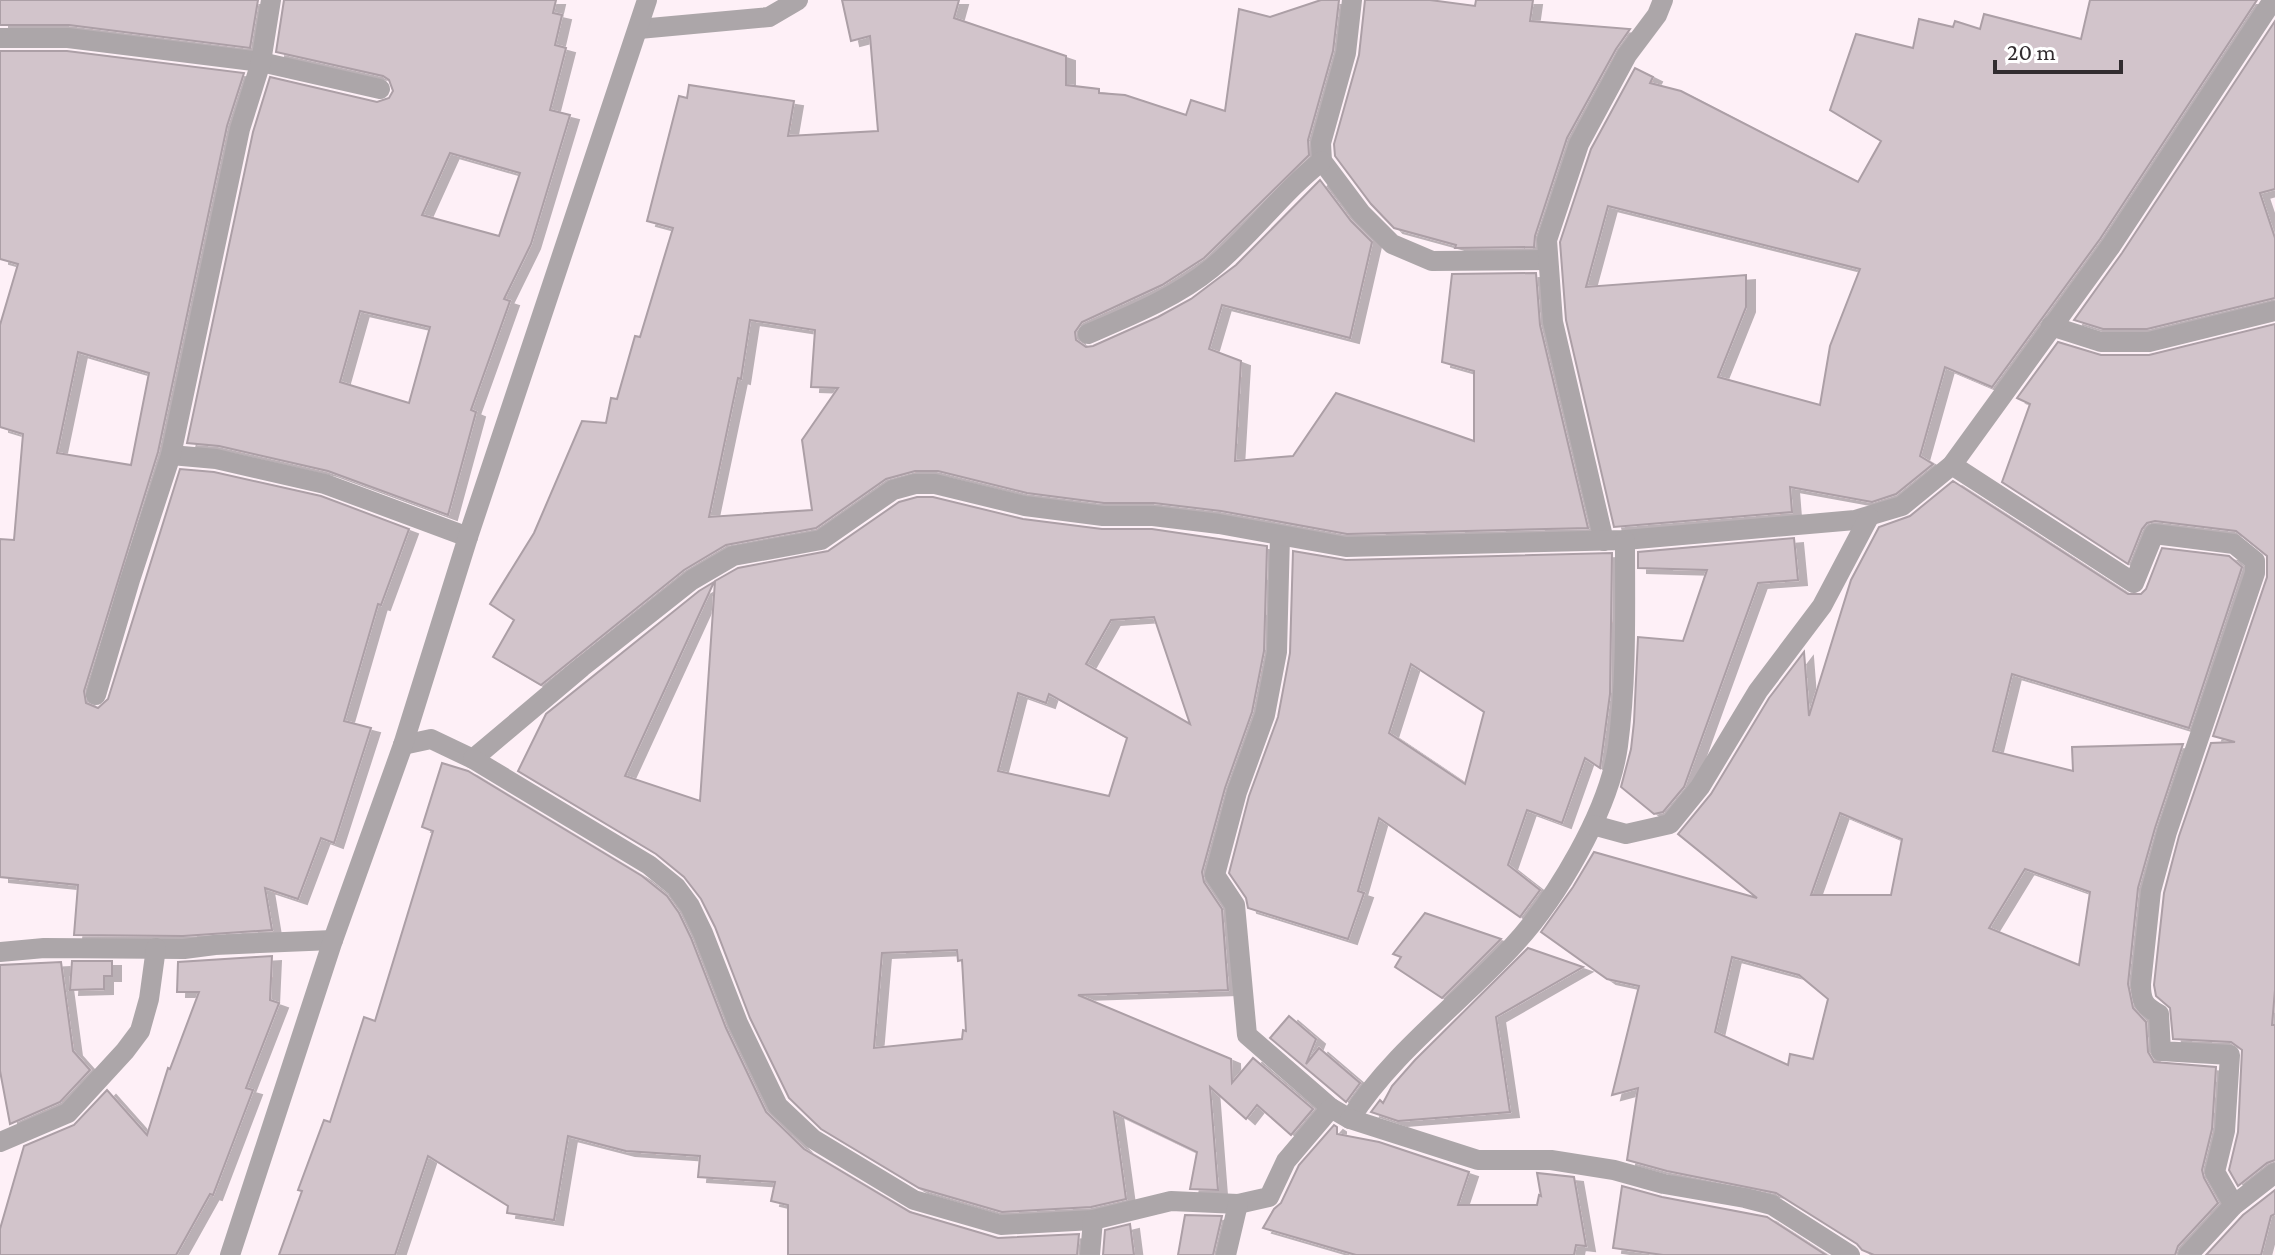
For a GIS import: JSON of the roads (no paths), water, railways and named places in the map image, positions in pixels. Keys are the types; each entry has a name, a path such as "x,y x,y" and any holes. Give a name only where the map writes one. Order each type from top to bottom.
{"street":[{"path":"96,695 171,455 240,129 261,62 271,0"},
{"path":"230,1255 333,940 403,745 468,537 647,0"},
{"path":"639,29 769,17 798,0"},
{"path":"1352,0 1346,53 1321,143 1322,161 1361,213 1392,244 1432,261 1548,260"},
{"path":"1604,541 1553,322 1547,240 1579,144 1627,55 1657,15 1663,0"},
{"path":"473,759 692,580 733,556 821,540 893,490 915,484 935,484 1025,506 1103,516 1153,516 1219,524 1346,547 1625,540 1855,520 1902,506 1952,465 2111,246 2273,0"},
{"path":"0,38 68,38 261,62 380,89"},
{"path":"1088,334 1163,299 1212,268 1296,181 1322,161"},
{"path":"2051,326 2101,342 2149,342 2275,311"},
{"path":"171,455 216,459 325,484 468,537"},
{"path":"1952,465 2134,583 2154,534 2234,544 2255,561 2255,573 2167,832 2151,891 2141,984 2145,1007 2159,1014 2161,1051 2230,1055 2225,1131 2215,1172 2234,1205"},
{"path":"1593,825 1626,834 1670,824 1700,787 1758,691 1822,606 1869,517"},
{"path":"1280,536 1277,652 1265,715 1237,792 1215,875 1235,905 1247,1035 1331,1108 1350,1119 1478,1160 1551,1160 1614,1170 1664,1184 1772,1205 1850,1255"},
{"path":"1350,1119 1376,1084 1427,1029 1513,946 1555,890 1593,825 1609,786 1618,748 1625,634 1625,540"},
{"path":"403,745 431,739 473,759 649,865 676,887 690,906 703,933 738,1023 778,1106 813,1139 914,1200 1001,1225 1093,1220 1171,1201 1238,1204 1269,1197 1286,1161 1331,1108"},
{"path":"0,952 44,948 184,949 333,940"},
{"path":"0,1142 68,1113 125,1051 140,1031 149,999 156,948"},
{"path":"2188,1255 2234,1205 2275,1173"},
{"path":"1226,1255 1238,1204"},
{"path":"1090,1255 1093,1220"}]}
